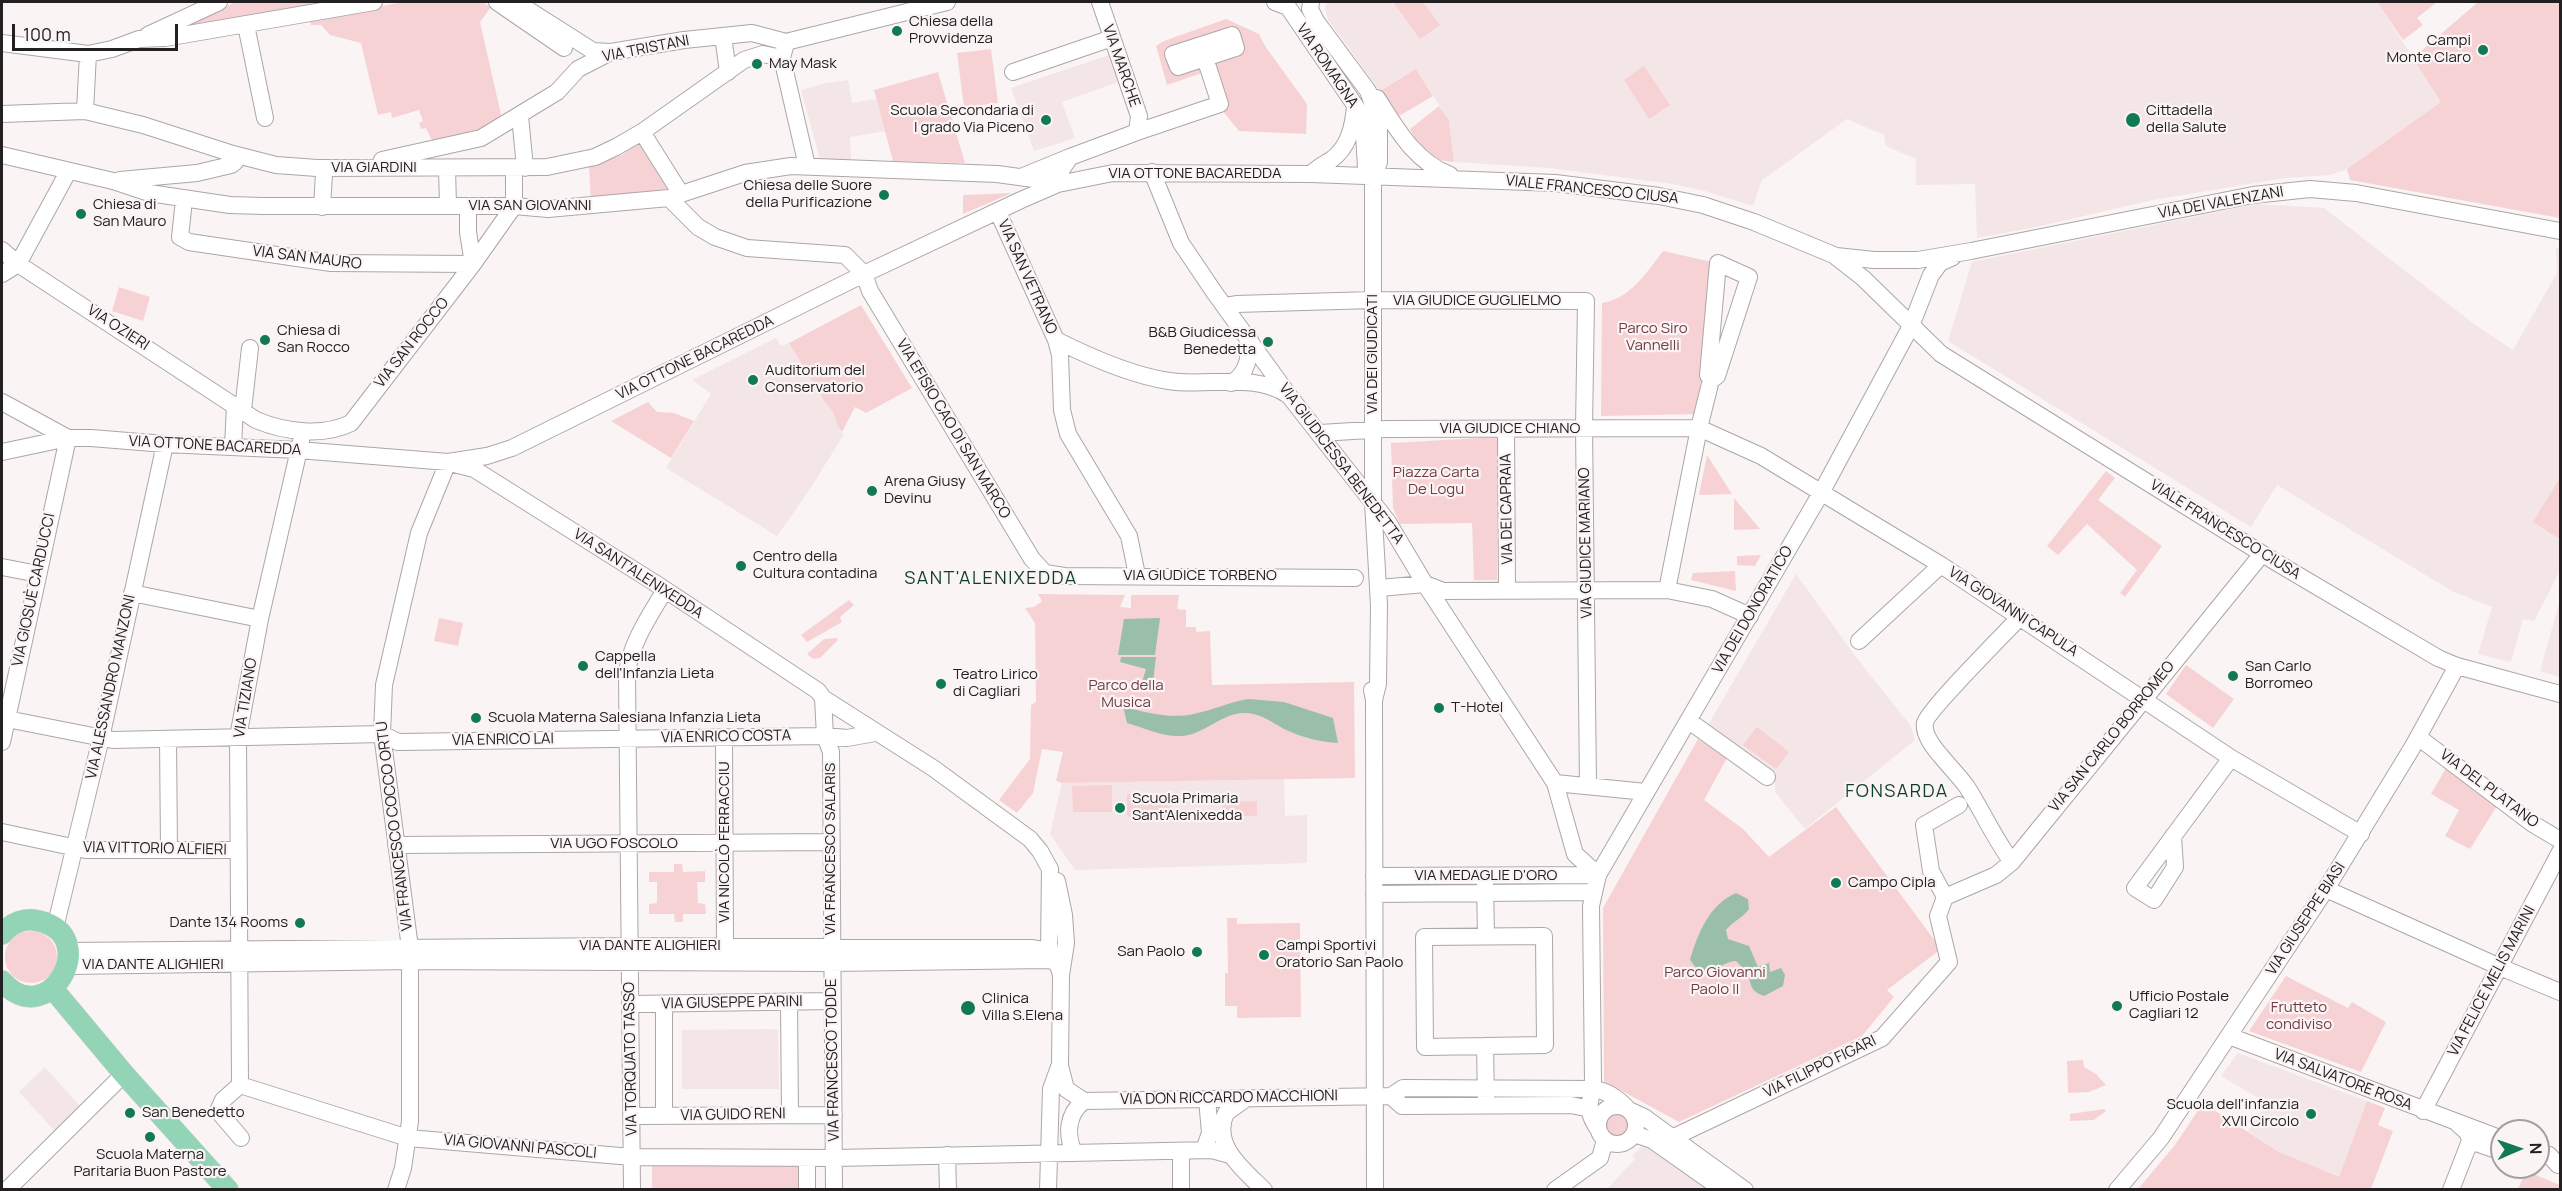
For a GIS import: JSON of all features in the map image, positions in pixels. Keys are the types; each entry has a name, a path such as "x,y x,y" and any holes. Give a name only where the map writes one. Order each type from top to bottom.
{"main road":[{"path":"2,933 14,924 28,920 42,921 55,928 64,939 68,958 63,977 52,989 31,996 4,988"},
{"path":"52,989 124,1074 228,1190"}],"street":[{"path":"2,43 88,54 112,49 139,39 219,2"},
{"path":"139,39 165,38 374,2"},
{"path":"497,2 564,48"},
{"path":"516,2 593,51 611,52"},
{"path":"759,34 759,55 771,54 947,2"},
{"name":"VIA MARCHE","path":"1100,2 1138,116 1137,132"},
{"name":"VIA ROMAGNA","path":"1288,3 1365,123 1366,168 1373,177 1378,168 1378,128 1375,110 1368,91 1316,21 1310,9 1311,2"},
{"path":"246,25 266,118"},
{"path":"559,30 564,48 566,80"},
{"name":"VIA TRISTANI","path":"358,167 481,138 557,92 566,80 586,64 611,52 684,40 759,34 784,50"},
{"path":"717,37 728,72"},
{"path":"1013,72 1112,38"},
{"path":"784,50 807,165"},
{"path":"85,111 88,54"},
{"name":"VIA GIARDINI","path":"2,114 85,111 143,125 233,154 276,165 317,168 519,169 573,164 595,157 642,132 744,60 759,55"},
{"path":"1021,177 1137,132 1220,104 1205,58"},
{"path":"1368,91 1374,93 1396,128 1423,160 1438,170 1457,178"},
{"path":"1311,174 1318,166 1339,154 1345,146 1355,107"},
{"path":"514,206 519,169 520,116"},
{"path":"642,132 675,196 698,227 715,237 755,249 845,255 866,278"},
{"path":"113,181 197,173 231,165 235,162 233,154"},
{"name":"VIA SAN GIOVANNI","path":"2,155 113,181 149,193 230,205 514,206 548,209 675,196 761,169 807,165 1021,177 1049,180 1058,184"},
{"path":"1058,184 1060,172 1070,157"},
{"path":"447,168 448,206"},
{"path":"2,274 18,264 68,172"},
{"name":"VIA OTTONE BACAREDDA","path":"2,452 68,438 298,450 448,462 487,456 512,448 1058,184 1113,173 1152,172 1373,177"},
{"name":"VIA GIUDICESSA BENEDETTA","path":"1152,172 1181,243 1290,397 1391,527 1425,584 1556,783 1575,854 1572,875"},
{"path":"322,207 324,174"},
{"name":"VIALE FRANCESCO CIUSA","path":"1373,177 1555,183 1686,201 1725,211 1836,256 1874,260 1918,260"},
{"name":"VIA DEI GIUDICATI","path":"1373,177 1373,502 1379,588 1378,684 1374,700"},
{"name":"VIA DEI VALENZANI","path":"1918,260 2253,195 2310,189 2356,193 2560,231"},
{"name":"VIA SAN MAURO","path":"184,200 180,237 189,242 331,263 473,264"},
{"path":"468,206 468,232 473,264"},
{"name":"VIA SAN ROCCO","path":"351,423 473,264 514,206"},
{"name":"VIA SAN VETRANO","path":"998,212 1056,340 1062,410 1068,434 1129,536 1137,575"},
{"name":"VIA OZIERI","path":"2,250 18,264 270,426 303,431 335,430 351,423"},
{"path":"1911,326 1931,275 1940,263 1971,251"},
{"name":"VIALE FRANCESCO CIUSA","path":"1836,256 1863,278 1941,354 2262,554 2438,658 2457,666 2560,694"},
{"path":"1667,590 1699,428 1711,380 1717,376 1749,277 1718,262 1708,375 1711,380"},
{"name":"VIA EFISIO CAO DI SAN MARCO","path":"866,278 870,291 1032,559 1045,573"},
{"name":"VIA GIUDICE GUGLIELMO","path":"1225,306 1373,300 1586,301"},
{"name":"VIA GIUDICE MARIANO","path":"1586,301 1584,428 1588,785"},
{"name":"VIA DEI DONORATICO","path":"1590,1109 1589,1097 1593,1089 1592,892 1598,875 1821,493 1911,326"},
{"path":"1056,340 1088,356 1165,380 1253,383 1272,387 1290,397"},
{"path":"1232,383 1244,372 1250,340"},
{"path":"232,447 250,348"},
{"path":"1060,368 1088,356"},
{"path":"2,402 68,438"},
{"name":"VIA GIUDICE CHIANO","path":"1320,433 1373,430 1699,428"},
{"name":"VIA GIOVANNI CAPULA","path":"1699,428 1761,456 1941,566 2231,758 2361,834"},
{"name":"VIA DEI CAPRAIA","path":"1506,429 1507,590"},
{"name":"VIA TIZIANO","path":"240,1085 238,737 260,619 303,431"},
{"name":"VIA GIOSUÈ CARDUCCI","path":"2,742 4,718 68,438"},
{"name":"VIA ALESSANDRO MANZONI","path":"55,928 101,738 165,444"},
{"name":"VIA SANT'ALENIXEDDA","path":"448,462 474,470 665,590 818,691 823,698 965,791 1030,839 1050,869"},
{"name":"VIA FRANCESCO COCCO ORTU","path":"396,1190 408,1138 411,1090 410,955 382,734 384,685 419,533 448,462"},
{"name":"VIA DEI GIUDICATI","path":"1374,531 1368,568 1355,578 1366,587 1370,597 1370,684 1374,700 1374,894 1383,1096 1375,1190"},
{"name":"VIA SAN CARLO BORROMEO","path":"1946,897 1996,875 2012,862 2262,554"},
{"path":"1859,641 1941,566"},
{"path":"2,567 38,574"},
{"name":"VIA GIUDICE TORBENO","path":"1045,573 1064,576 1355,578"},
{"path":"1379,588 1425,584 1443,591 1667,590 1712,599 1750,616"},
{"name":"VIA TORQUATO TASSO","path":"632,1190 628,662 637,640 665,590"},
{"path":"132,593 260,619"},
{"path":"2012,862 1993,836 1966,785 1934,748 1925,722 1937,705 2020,617"},
{"name":"VIA GIUSEPPE BIASI","path":"2117,1190 2162,1138 2326,889 2418,737 2457,666"},
{"path":"823,698 825,736 848,738 875,733"},
{"name":"VIA ENRICO LAI","path":"4,718 113,740 382,734 398,742 627,738"},
{"path":"1689,721 1767,777"},
{"name":"VIA ENRICO COSTA","path":"627,738 825,736"},
{"name":"VIA FRANCESCO SALARIS","path":"825,736 831,752 831,955"},
{"name":"VIA DEL PLATANO","path":"2418,737 2533,824 2560,840"},
{"name":"VIA NICOLÒ FERRACCIU","path":"724,738 725,946"},
{"path":"168,739 169,850"},
{"path":"2173,836 2231,758"},
{"path":"1556,783 1646,792"},
{"path":"1946,897 1931,871 1924,825 1959,805"},
{"name":"VIA VITTORIO ALFIERI","path":"2,832 98,851 238,850"},
{"name":"VIA UGO FOSCOLO","path":"396,845 831,842"},
{"name":"VIA FELICE MELIS MARINI","path":"2423,1111 2560,852"},
{"path":"1575,854 1598,875"},
{"path":"1050,869 1055,876 1064,915 1065,955 1056,963"},
{"path":"1050,869 1059,1066 1066,1089 1084,1101 1072,1116 1068,1126 1074,1153"},
{"path":"1485,875 1486,936"},
{"name":"VIA MEDAGLIE D'ORO","path":"1374,876 1598,875"},
{"path":"1438,893 1439,876"},
{"path":"2326,889 2560,992"},
{"name":"VIA MEDAGLIE D'ORO","path":"1374,894 1592,892"},
{"name":"VIA FILIPPO FIGARI","path":"1672,1138 1882,1038 1949,963 1938,916 1946,897"},
{"path":"1544,936 1545,1045 1485,1046 1425,1047 1424,937 1544,936"},
{"name":"VIA DANTE ALIGHIERI","path":"629,954 725,946 831,955"},
{"name":"VIA DANTE ALIGHIERI","path":"68,958 831,955 1034,948 1056,963"},
{"name":"VIA FRANCESCO TODDE","path":"831,955 834,1190"},
{"path":"789,1002 790,1115"},
{"name":"VIA GIUSEPPE PARINI","path":"631,1004 832,1002"},
{"path":"664,1004 664,1116"},
{"name":"VIA SALVATORE ROSA","path":"2229,1036 2490,1135"},
{"path":"1485,1046 1486,1106"},
{"path":"1048,1190 1051,1089 1059,1066"},
{"path":"2,1185 6,1190 124,1074"},
{"path":"240,1085 223,1100 218,1111 241,1138"},
{"name":"VIA GIOVANNI PASCOLI","path":"240,1085 408,1138 632,1157 835,1158 1181,1150 1203,1150 1230,1155"},
{"path":"1403,1088 1593,1089 1603,1090 1618,1099 1636,1121 1634,1134 1622,1143 1610,1143 1591,1119 1590,1109 1570,1105 1402,1106 1383,1096 1403,1088"},
{"name":"VIA DON RICCARDO MACCHIONI","path":"1084,1101 1383,1096"},
{"path":"1247,1098 1233,1106 1223,1118 1223,1134 1230,1155 1264,1190"},
{"path":"1203,1150 1210,1132 1208,1099"},
{"path":"1555,1190 1600,1158 1599,1117 1604,1110 1616,1105 1644,1117 1745,1190"},
{"name":"VIA GUIDO RENI","path":"632,1116 834,1115"},
{"path":"2451,1190 2470,1141 2468,1133 2457,1124"},
{"path":"1634,1134 1652,1140 1723,1190"},
{"path":"2470,1141 2490,1148"},
{"path":"1181,1150 1181,1190"},
{"path":"947,1155 948,1190"},
{"path":"807,1158 807,1190"}],"shaded area":[{"name":"Cittadella della Salute","path":"1327,2 2377,2 2442,102 2347,169 2330,175 2285,178 2153,200 1977,238 1975,184 1916,185 1916,159 1886,146 1884,135 1847,119 1762,180 1753,206 1705,191 1672,184 1550,168 1454,162 1449,120 1416,69 1380,91 1328,20 1325,8"},
{"name":"Scuola Secondaria di I grado Via Piceno","path":"1109,55 1118,82 1062,102 1075,138 1034,151 1011,88"},
{"path":"848,80 852,103 876,99 885,131 850,137 851,160 820,159 801,90"},
{"path":"2257,204 2324,208 2474,324 2513,350 2557,273 2556,248 2560,249 2560,571 2534,621 2523,619 2511,662 2478,654 2492,607 2452,591 2277,485 2251,527 1948,341 1972,262"},
{"path":"776,338 781,346 789,343 826,404 833,409 839,430 844,434 777,536 666,468 711,394 692,380"},
{"path":"1796,574 1859,661 1910,725 1915,740 1805,829 1775,792 1775,774 1708,725"},
{"path":"2560,600 2560,677 2540,671"},
{"path":"1160,618 1155,655 1118,655 1124,619"},
{"path":"1121,657 1156,657 1153,682 1142,682 1146,669 1120,662"},
{"path":"1249,699 1284,702 1333,718 1338,743 1304,737 1251,713 1238,713 1189,735 1167,735 1127,723 1123,706 1176,716"},
{"path":"1284,779 1285,816 1307,815 1307,863 1075,870 1050,834 1062,783"},
{"path":"1736,893 1748,899 1749,909 1726,930 1728,939 1749,946 1758,967 1769,963 1770,972 1781,968 1785,975 1783,986 1764,996 1753,989 1744,969 1736,961 1709,969 1705,973 1697,969 1690,960 1701,930 1712,912"},
{"path":"682,1030 778,1030 779,1089 682,1089"},
{"name":"Scuola dell'infanzia XVII Circolo","path":"2238,1053 2367,1101 2339,1178 2279,1152 2248,1131 2267,1103 2221,1076"},
{"path":"45,1067 81,1107 54,1130 19,1092"},
{"path":"1644,1144 1708,1190 1606,1190 1635,1159 1632,1156"}],"green space":[{"path":"236,2 331,2 172,29"},
{"path":"404,2 482,2 491,7 480,22 502,119 481,129 432,141 426,128 421,129 419,123 423,121 419,110 392,118 391,112 378,115 361,43 330,35 321,25 311,25 309,19"},
{"path":"1393,2 1423,2 1440,25 1420,39"},
{"path":"2377,2 2437,2 2417,18 2423,25 2403,40"},
{"path":"2478,2 2560,2 2560,218 2350,180 2347,169 2441,102 2413,58"},
{"path":"1226,19 1259,34 1265,46 1307,104 1306,134 1239,131 1210,95 1202,73 1167,85 1156,46"},
{"path":"991,49 998,103 964,107 957,53"},
{"path":"1644,66 1670,105 1649,119 1624,80"},
{"path":"1416,69 1433,96 1399,116 1380,91"},
{"path":"938,72 965,163 893,161 874,90"},
{"path":"1439,106 1449,120 1454,162 1438,159 1427,153 1410,129"},
{"path":"641,140 671,188 591,202 589,167 622,155"},
{"path":"1012,193 963,214 963,195"},
{"name":"Parco Siro Vannelli","path":"1663,251 1712,262 1698,414 1601,416 1602,303 1621,296 1629,290 1644,276"},
{"path":"119,287 150,297 143,321 112,311"},
{"path":"861,305 912,388 866,413 855,407 842,432 830,407 789,343"},
{"path":"648,402 657,412 674,413 694,421 671,458 611,421"},
{"name":"Piazza Carta De Logu","path":"1498,437 1497,580 1474,580 1472,523 1400,524 1393,508 1391,443"},
{"path":"1707,455 1732,494 1699,495"},
{"path":"2106,471 2115,478 2098,500 2162,546 2125,597 2120,593 2137,570 2087,524 2058,555 2047,546"},
{"path":"2560,478 2560,539 2533,522"},
{"path":"1734,498 1760,529 1734,530"},
{"path":"1761,555 1755,566 1737,565 1737,556"},
{"path":"1735,571 1736,591 1691,580 1693,573"},
{"name":"Parco della Musica","path":"1038,594 1125,595 1120,607 1131,608 1131,595 1179,595 1177,609 1186,610 1186,627 1196,627 1196,632 1210,631 1212,685 1354,682 1355,778 1062,783 1056,781 1063,752 1042,749 1033,793 1017,813 999,800 1030,759 1031,705 1036,702 1035,623 1025,608 1034,607 1042,601"},
{"path":"849,600 854,605 840,617 842,622 807,642 801,635"},
{"path":"439,618 463,623 458,646 434,641"},
{"path":"837,638 838,640 820,658 813,659 807,654 824,639"},
{"path":"2186,665 2234,699 2213,728 2166,694"},
{"path":"1757,727 1789,752 1776,769 1743,745"},
{"name":"Parco Giovanni Paolo II","path":"1698,739 1727,758 1704,800 1743,829 1769,857 1836,807 1941,949 1887,990 1894,997 1862,1036 1679,1122 1604,1081 1603,908"},
{"path":"2446,768 2497,806 2470,849 2445,836 2459,810 2431,794"},
{"path":"1112,785 1112,812 1073,812 1072,786"},
{"path":"1127,794 1170,794 1170,817 1127,817"},
{"path":"1257,801 1257,816 1222,816 1222,802"},
{"path":"674,864 682,864 683,872 705,871 705,882 697,882 698,903 705,904 706,914 683,914 683,922 675,922 674,914 649,914 649,904 657,903 657,882 649,882 649,872 674,872"},
{"name":"Campi Sportivi Oratorio San Paolo","path":"1227,918 1237,918 1237,924 1300,923 1301,1017 1237,1018 1237,1006 1225,1006 1225,973 1228,973"},
{"path":"26,931 36,931 50,938 57,957 50,976 36,983 26,983 16,979 9,972 5,962 5,952 9,942 16,935"},
{"name":"Frutteto condiviso","path":"2286,976 2348,1008 2352,1002 2386,1022 2361,1072 2249,1031"},
{"path":"2083,1060 2084,1067 2096,1074 2106,1085 2089,1092 2068,1093 2067,1061"},
{"path":"2367,1101 2385,1108 2378,1125 2393,1131 2371,1189 2138,1189 2175,1145 2203,1103 2279,1152 2339,1177"},
{"path":"1616,1105 1636,1121 1636,1127 1629,1139 1616,1144 1605,1140 1599,1117 1604,1110"},
{"path":"2104,1109 2106,1111 2094,1120 2070,1121 2070,1114"},
{"path":"652,1160 804,1160 804,1189 652,1190"},
{"path":"2522,1179 2545,1179 2560,1185 2560,1189 2518,1189"}],"place":[{"name":"Chiesa della Provvidenza","path":"897,31"},
{"name":"Campi Monte Claro","path":"2483,50"},
{"name":"May Mask","path":"757,64"},
{"name":"Scuola Secondaria di I grado Via Piceno","path":"1046,120"},
{"name":"Cittadella della Salute","path":"2133,120"},
{"name":"Chiesa delle Suore della Purificazione","path":"884,195"},
{"name":"Chiesa di San Mauro","path":"81,214"},
{"name":"Chiesa di San Rocco","path":"265,340"},
{"name":"B&B Giudicessa Benedetta","path":"1268,342"},
{"name":"Auditorium del Conservatorio","path":"753,380"},
{"name":"Arena Giusy Devinu","path":"872,491"},
{"name":"Centro della Cultura contadina","path":"741,566"},
{"name":"Cappella dell'Infanzia Lieta","path":"583,666"},
{"name":"San Carlo Borromeo","path":"2233,676"},
{"name":"Teatro Lirico di Cagliari","path":"941,684"},
{"name":"T-Hotel","path":"1439,708"},
{"name":"Scuola Materna Salesiana Infanzia Lieta","path":"476,718"},
{"name":"Scuola Primaria Sant'Alenixedda","path":"1120,808"},
{"name":"Campo Cipla","path":"1836,883"},
{"name":"Dante 134 Rooms","path":"300,923"},
{"name":"San Paolo","path":"1197,952"},
{"name":"Campi Sportivi Oratorio San Paolo","path":"1264,955"},
{"name":"Ufficio Postale Cagliari 12","path":"2117,1006"},
{"name":"Clinica Villa S.Elena","path":"968,1008"},
{"name":"San Benedetto","path":"130,1113"},
{"name":"Scuola dell'infanzia XVII Circolo","path":"2311,1114"},
{"name":"Scuola Materna Paritaria Buon Pastore","path":"150,1137"}],"district":[{"name":"SANT'ALENIXEDDA","path":"991,579"},
{"name":"FONSARDA","path":"1897,792"}]}
